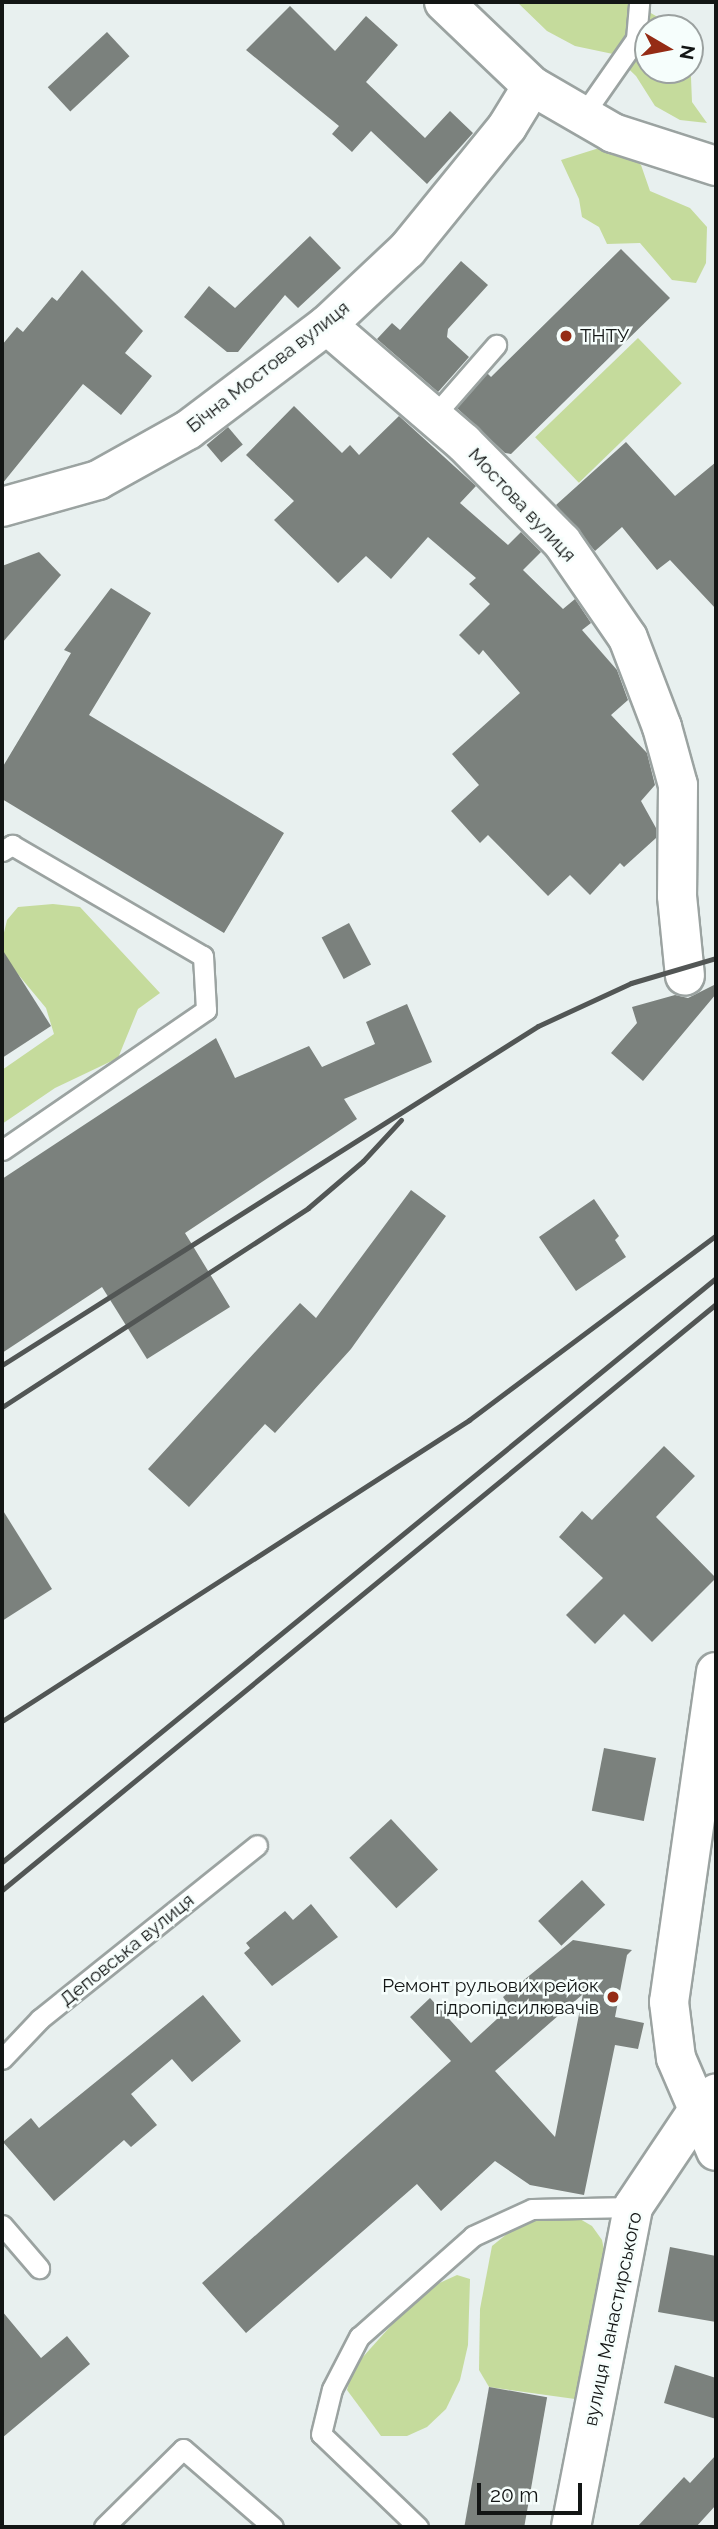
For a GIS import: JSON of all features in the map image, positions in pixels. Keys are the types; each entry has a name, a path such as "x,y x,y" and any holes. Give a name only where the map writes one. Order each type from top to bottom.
{"street":[{"path":"444,2 532,86 613,132 716,166"},
{"name":"Бічна Мостова вулиця","path":"2,507 98,480 166,443 327,325 407,250 507,127 532,86"},
{"name":"Мостова вулиця","path":"327,325 433,416 562,542 628,638 662,727 678,785 677,896 685,976"},
{"path":"716,1672 669,2002 676,2057 706,2104 716,2151"},
{"name":"вулиця Манастирського","path":"571,2527 633,2207 706,2104"}],"lane":[{"path":"583,115 636,39 639,2"},
{"path":"433,416 496,345"},
{"path":"2,850 12,845 203,956 206,1010 2,1150"},
{"name":"Деповська вулиця","path":"2,2059 40,2019 257,1846"},
{"path":"418,2527 321,2434 332,2389 359,2337 473,2236 532,2209 633,2207"},
{"path":"2,2225 39,2268"},
{"path":"104,2527 183,2449 273,2527"}],"green space":[{"path":"517,2 632,2 652,14 634,14 634,74 613,54 575,46 547,31"},
{"path":"641,84 691,84 692,102 707,123 680,120 655,106"},
{"path":"619,148 641,165 650,191 690,208 707,227 706,263 696,283 672,280 640,243 607,244 599,227 582,217 579,199 561,160 596,149"},
{"path":"638,338 682,383 579,483 535,437"},
{"path":"53,904 80,907 160,993 138,1009 118,1058 55,1088 2,1124 2,1070 54,1034 46,1008 2,955 2,941 7,920 18,907"},
{"path":"561,2208 592,2226 602,2240 606,2259 581,2391 575,2399 489,2387 479,2370 480,2309 492,2246 512,2230"},
{"path":"457,2275 470,2279 468,2345 460,2380 446,2409 427,2427 407,2436 381,2436 347,2390 353,2368 422,2291"}],"building":[{"path":"290,6 335,51 366,16 398,45 366,82 425,138 450,111 473,133 427,184 371,131 352,152 332,134 339,126 246,50"},
{"path":"107,32 130,56 70,111 48,87"},
{"path":"310,236 341,268 298,308 285,295 238,352 227,352 184,317 209,286 235,308"},
{"path":"621,249 670,298 511,454 505,453 457,408 487,373 491,377"},
{"path":"461,261 488,285 448,329 447,337 469,357 438,392 377,339 392,323 400,330"},
{"path":"82,270 143,331 125,353 152,376 121,415 83,384 2,484 2,345 17,327 23,332 52,297 57,301"},
{"path":"294,406 342,453 350,445 359,455 399,416 476,486 460,503 508,545 521,532 541,552 523,570 563,609 575,599 591,623 582,630 617,670 628,700 611,715 647,753 655,785 641,801 656,828 656,838 624,867 620,863 590,895 570,875 548,896 488,835 480,843 451,811 479,785 452,754 520,693 483,650 479,655 459,635 490,604 469,584 476,578 428,537 391,579 366,556 338,583 274,520 294,501 246,455"},
{"path":"228,427 243,445 221,463 207,445"},
{"path":"626,442 675,496 716,462 716,609 670,560 657,570 622,527 595,551 556,505"},
{"path":"39,552 61,575 2,643 2,566"},
{"path":"111,588 151,613 89,715 284,833 224,933 2,799 2,768 71,653 64,650"},
{"path":"349,923 371,964 344,979 322,938"},
{"path":"2,949 51,1026 2,1058"},
{"path":"716,984 716,994 643,1081 611,1053 637,1023 632,1007 675,995 688,998"},
{"path":"407,1004 432,1062 344,1099 357,1119 185,1233 230,1307 147,1359 102,1287 2,1353 2,1179 216,1038 235,1078 309,1046 322,1067 375,1044 366,1022"},
{"path":"411,1190 446,1216 351,1349 275,1433 265,1424 189,1507 148,1469 300,1303 316,1318"},
{"path":"594,1199 619,1236 615,1240 626,1257 576,1291 539,1237"},
{"path":"664,1446 695,1476 656,1517 716,1578 652,1642 624,1614 595,1644 566,1615 603,1578 559,1537 582,1511 592,1520"},
{"path":"2,1509 52,1589 2,1621"},
{"path":"604,1748 656,1758 644,1821 592,1811"},
{"path":"391,1819 438,1869 396,1908 349,1858"},
{"path":"582,1880 605,1905 561,1946 538,1921"},
{"path":"311,1904 338,1937 272,1986 244,1953 250,1948 246,1943 285,1911 293,1920"},
{"path":"573,1940 632,1950 627,1955 615,2017 644,2023 638,2049 615,2045 584,2195 530,2185 495,2161 441,2211 417,2184 246,2333 202,2283 451,2061 410,2017 430,1998 471,2043 510,2007 503,1997","holes":["583,1994 555,2137 495,2071"]},
{"path":"203,1995 241,2041 192,2082 172,2059 131,2094 157,2125 131,2147 124,2140 54,2201 3,2142 31,2118 39,2128"},
{"path":"670,2247 716,2256 716,2322 658,2312"},
{"path":"2,2311 41,2358 67,2336 90,2364 2,2438"},
{"path":"675,2365 716,2378 716,2419 664,2403"},
{"path":"489,2387 547,2397 524,2527 464,2527"},
{"path":"716,2455 716,2505 696,2527 637,2527 684,2477 690,2483"}],"railway":[{"path":"2,1365 538,1026 631,983 716,958"},
{"path":"2,1407 308,1208 363,1161 401,1120"},
{"path":"2,1721 469,1420 716,1235"},
{"path":"2,1862 716,1278"},
{"path":"2,1890 716,1304"}],"place":[{"name":"ТНТУ","path":"566,336"},
{"name":"Ремонт рульових рейок гідропідсилювачів","path":"613,1997"}]}
